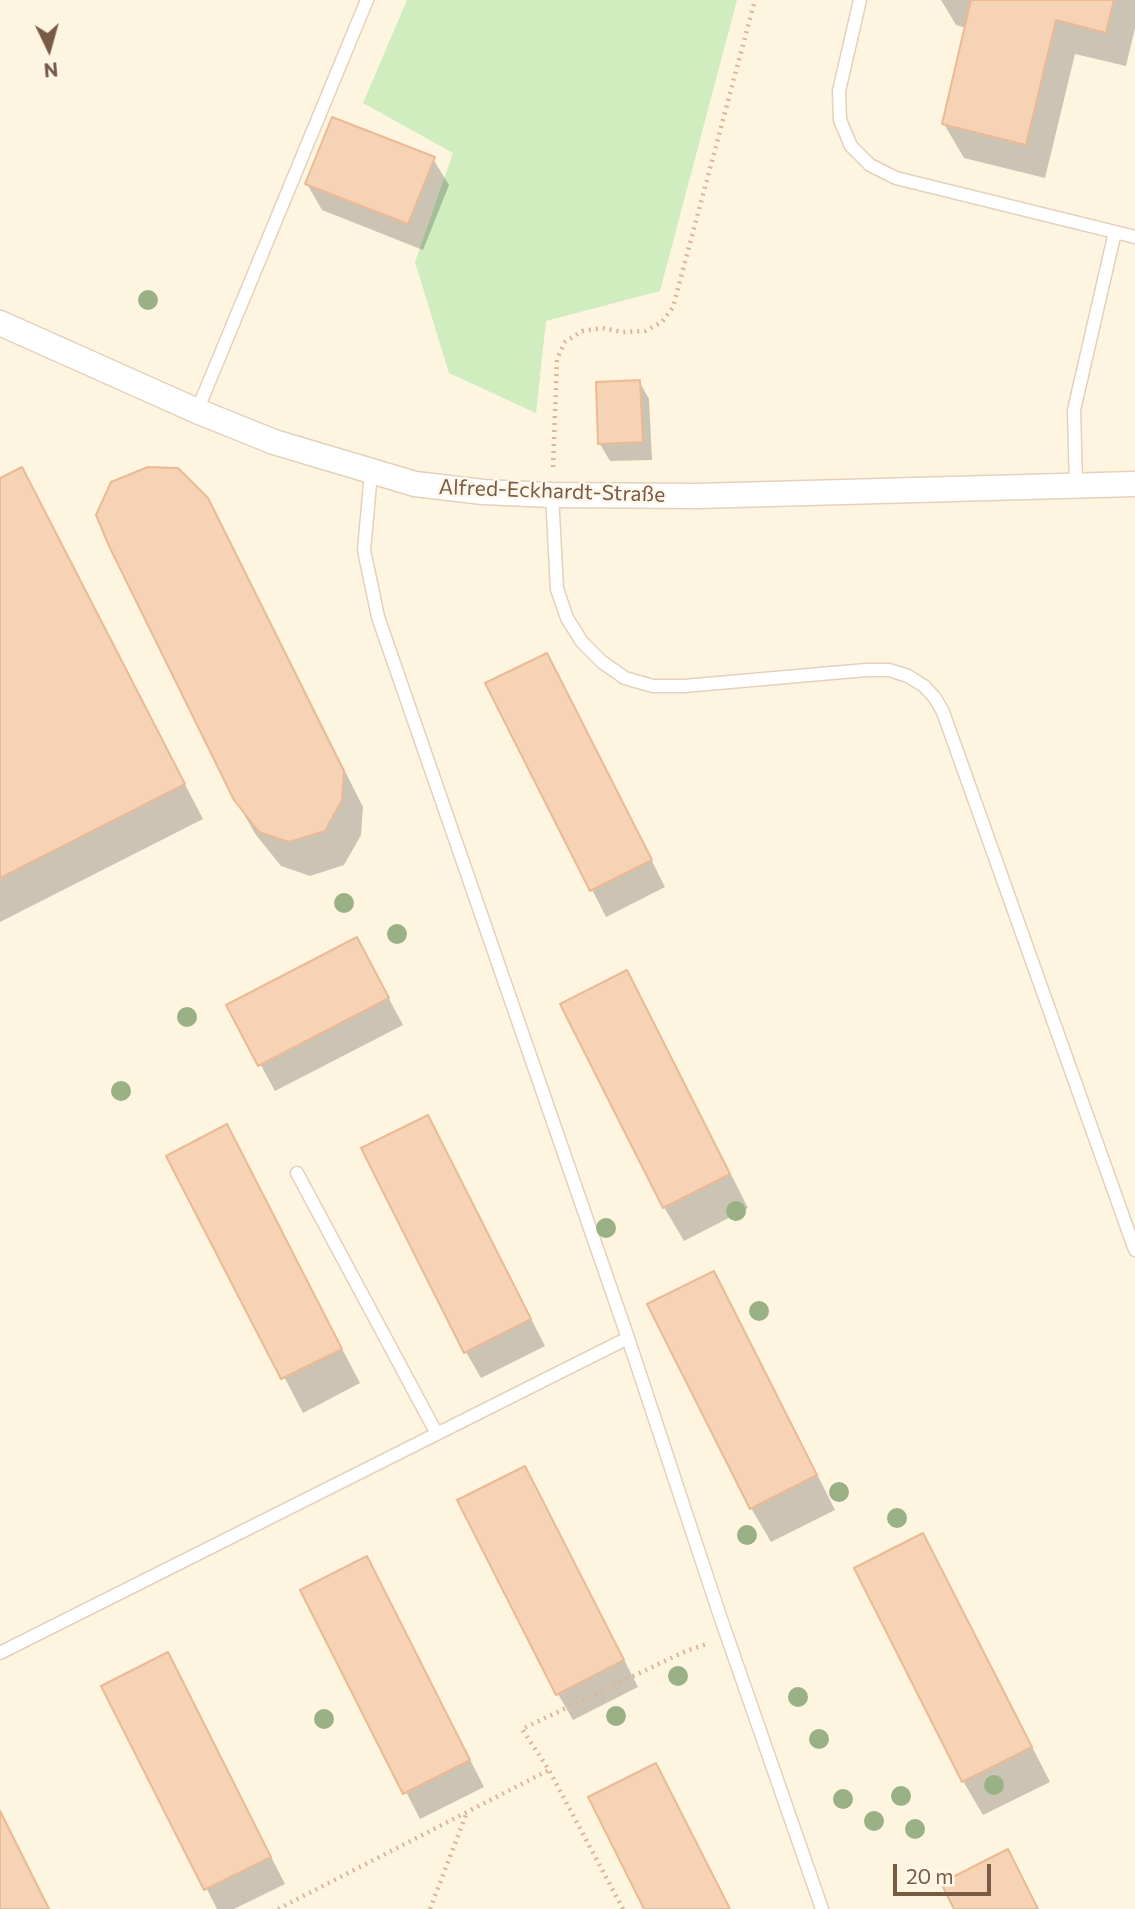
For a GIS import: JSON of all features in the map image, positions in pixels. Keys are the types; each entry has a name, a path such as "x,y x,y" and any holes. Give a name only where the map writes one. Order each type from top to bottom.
{"street":[{"name":"Alfred-Eckhardt-Straße","path":"0,323 197,411 274,442 370,473 428,486 552,495 697,496 1135,484"}],"lane":[{"path":"197,411 367,0"},
{"path":"860,0 839,91 840,120 851,146 870,165 896,178 1135,237"},
{"path":"1076,485 1074,410 1115,232"},
{"path":"370,473 364,550 378,617 628,1338 821,1909"},
{"path":"552,495 557,589 567,618 582,642 602,662 625,678 653,686 684,686 889,670 908,676 924,686 935,698 943,712 1135,1250"},
{"path":"297,1173 437,1434"},
{"path":"0,1654 628,1338"}],"path":[{"path":"552,495 557,359 565,342 582,331 602,328 624,332 645,331 662,322 673,307 755,0"},
{"path":"623,1909 549,1770 522,1729 686,1651 728,1638"},
{"path":"278,1909 549,1770"},
{"path":"430,1909 467,1812"}],"green space":[{"path":"407,0 737,0 660,291 546,321 536,413 449,373 415,262 453,153 363,103"}],"building":[{"path":"971,0 1114,0 1106,33 1056,20 1026,145 942,124"},
{"path":"332,117 435,157 408,224 305,184"},
{"path":"640,380 643,442 598,444 596,382"},
{"path":"22,467 185,784 0,878 0,478"},
{"path":"148,467 178,468 208,498 344,771 342,800 325,831 289,842 259,832 234,800 109,546 96,515 111,482"},
{"path":"547,653 652,860 590,891 485,683"},
{"path":"357,937 389,998 258,1066 226,1005"},
{"path":"627,970 730,1174 663,1208 560,1004"},
{"path":"428,1115 531,1319 464,1353 361,1148"},
{"path":"227,1124 342,1349 281,1379 166,1156"},
{"path":"714,1271 817,1475 750,1509 647,1304"},
{"path":"525,1466 624,1660 556,1695 457,1500"},
{"path":"923,1533 1032,1747 962,1782 854,1568"},
{"path":"367,1556 470,1760 403,1794 300,1590"},
{"path":"168,1652 271,1857 204,1890 101,1686"},
{"path":"656,1763 730,1909 644,1909 588,1797"},
{"path":"0,1811 49,1909 0,1909"},
{"path":"1008,1849 1038,1909 954,1909 941,1883"}]}
